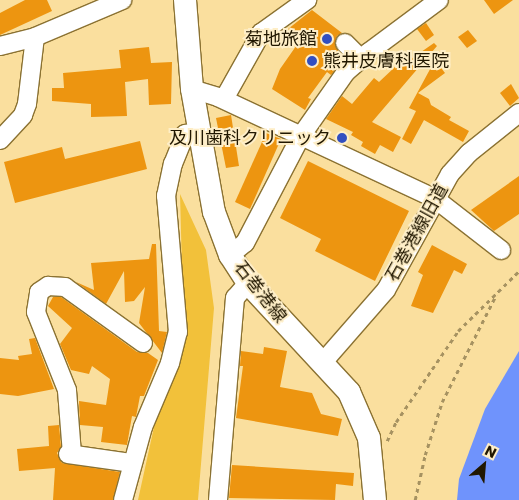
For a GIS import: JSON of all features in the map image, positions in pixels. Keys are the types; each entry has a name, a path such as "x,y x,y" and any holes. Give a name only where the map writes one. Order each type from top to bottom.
{"main road":[{"name":"石巻港線","path":"185,0 192,89 199,132 214,212 230,255 248,283 267,306 324,361 349,392 361,414 373,457 375,500"}],"street":[{"path":"0,46 35,37 122,0"},
{"path":"224,99 260,33 307,0"},
{"path":"230,255 245,243 256,226 301,136 326,98 361,59 439,0"},
{"path":"0,140 23,115 27,104 35,37"},
{"path":"345,43 361,59"},
{"path":"192,89 224,99 434,198 501,250"},
{"name":"石巻港線旧道","path":"324,361 386,290 434,198 468,154 519,113"},
{"path":"123,500 132,463 178,332 166,196 173,164 185,134 199,132"},
{"path":"218,500 235,298 248,283"},
{"path":"132,463 70,454 67,390 36,312 39,292 48,286 65,287 143,343"}],"path":[{"path":"384,449 396,422 458,331 519,271"},
{"path":"415,500 425,455 442,402 497,292"}],"shaded area":[{"path":"180,194 206,250 214,308 198,500 138,500 154,427 184,345"}],"water":[{"path":"519,351 519,500 457,500 459,479 485,409"}],"building":[{"path":"25,0 47,0 52,11 0,35 0,13"},
{"path":"484,0 513,0 494,14"},
{"path":"312,10 342,33 337,36 335,45 345,58 331,75 327,72 308,98 311,99 305,110 272,89 280,69 301,39 288,29"},
{"path":"426,23 434,35 426,41 417,29"},
{"path":"468,30 477,41 467,48 458,37"},
{"path":"434,43 437,46 372,122 401,137 393,152 380,145 375,154 361,146 363,142 351,135 353,132 326,119 342,96 352,104 374,78 379,82 396,66 398,68"},
{"path":"149,47 151,63 172,62 171,104 149,105 148,79 125,82 127,116 91,117 91,104 52,101 52,88 64,88 63,73 121,68 119,50"},
{"path":"435,60 445,73 418,93 429,99 431,105 451,117 449,120 469,131 463,142 424,120 411,144 402,139 416,111 409,108"},
{"path":"511,84 519,98 510,106 500,93"},
{"path":"231,115 239,166 226,168 216,118"},
{"path":"266,133 281,139 250,209 235,202"},
{"path":"140,141 147,169 15,203 4,162 62,147 65,159"},
{"path":"308,161 409,211 375,281 315,251 321,239 280,218"},
{"path":"519,176 519,214 494,231 471,210"},
{"path":"152,244 156,244 159,331 167,332 162,353 139,323 145,287 134,301 125,302 124,271 106,304 76,282 94,290 91,263 149,259"},
{"path":"432,245 467,264 462,274 454,270 433,313 411,306 423,275 418,272"},
{"path":"53,297 61,297 137,352 148,353 158,360 144,396 140,396 136,417 132,416 127,445 101,442 103,427 80,425 79,401 106,405 110,379 92,366 89,374 71,370 60,344 72,328 48,306"},
{"path":"35,338 54,389 18,396 0,394 0,358 19,360 18,356 32,354 29,339"},
{"path":"264,347 287,351 280,387 312,393 321,414 342,419 338,436 236,418 243,366 240,366 241,351 263,354"},
{"path":"59,425 61,447 57,453 62,463 120,472 113,500 53,500 55,468 19,471 17,449 49,446 48,426"},
{"path":"232,465 354,473 353,486 336,484 335,500 229,498"}],"place":[{"name":"菊地旅館","path":"327,39"},
{"name":"熊井皮膚科医院","path":"312,61"},
{"name":"及川歯科クリニック","path":"342,138"}]}
